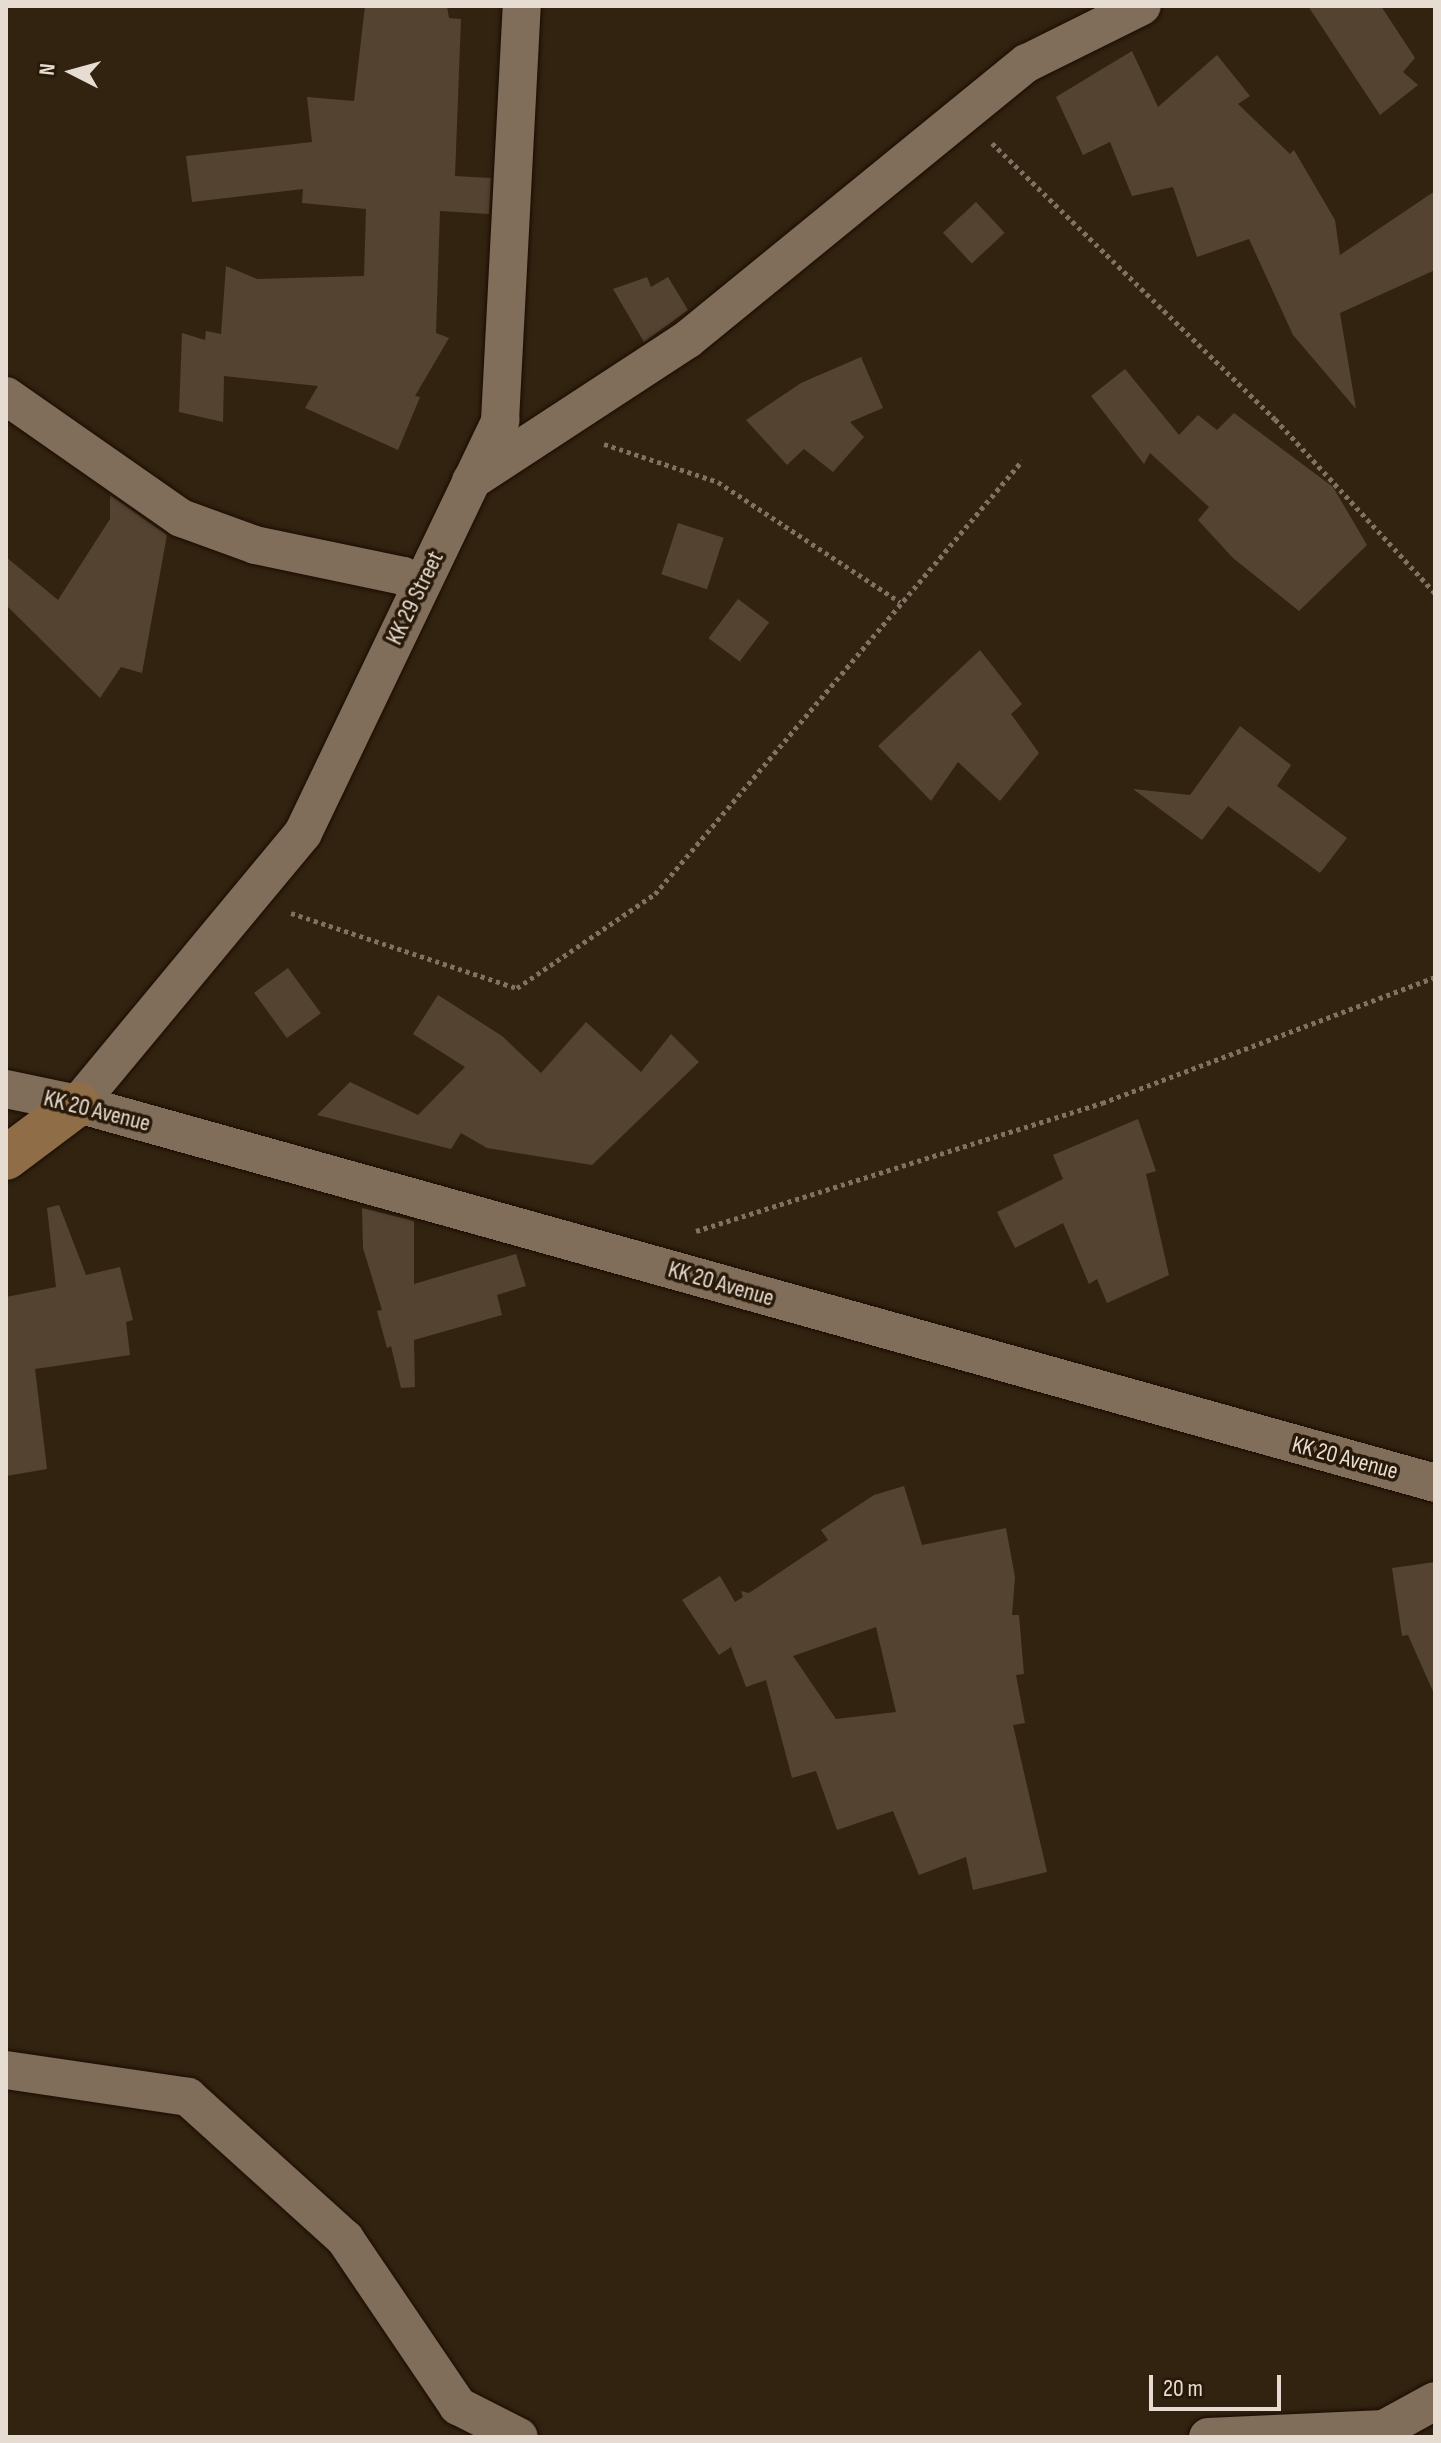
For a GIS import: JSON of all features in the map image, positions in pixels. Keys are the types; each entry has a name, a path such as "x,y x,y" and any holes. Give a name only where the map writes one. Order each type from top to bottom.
{"street":[{"name":"KK 29 Street","path":"78,1104 303,833 500,421 522,6"},
{"path":"471,481 688,339 1027,63 1142,6"},
{"path":"6,396 181,518 255,545 403,576 420,587"},
{"name":"KK 20 Avenue","path":"6,1089 78,1104 1435,1483"},
{"path":"6,1158 78,1104"},
{"path":"6,2070 188,2097 345,2239 458,2406 519,2437"},
{"path":"1208,2437 1384,2429 1435,2401"}],"path":[{"path":"963,115 1275,419 1435,593"},
{"path":"554,427 718,482 900,602"},
{"path":"249,899 517,988 655,894 1022,461"},
{"path":"619,1256 1102,1103 1435,977"}],"building":[{"path":"365,6 447,6 449,18 461,19 455,176 491,178 489,214 440,211 436,333 449,338 415,396 420,397 398,450 305,408 318,386 224,376 223,422 179,412 182,333 205,340 206,331 221,334 226,266 257,279 364,276 366,209 302,203 303,189 192,202 186,156 312,142 307,97 354,101"},
{"path":"1308,6 1381,6 1415,58 1403,72 1418,85 1380,115"},
{"path":"1132,51 1158,107 1217,55 1250,96 1238,104 1290,154 1294,150 1335,220 1340,255 1435,191 1435,270 1340,313 1356,409 1293,335 1249,239 1197,257 1173,187 1132,196 1110,142 1083,155 1056,97"},
{"path":"976,202 1005,233 972,263 943,233"},
{"path":"647,277 651,287 668,277 688,310 644,342 613,289"},
{"path":"861,357 883,408 850,422 864,437 833,472 804,449 787,465 746,420 801,383"},
{"path":"1125,369 1179,435 1198,415 1217,430 1234,413 1333,487 1367,545 1299,611 1233,558 1198,520 1209,507 1150,453 1144,464 1091,396"},
{"path":"110,495 167,535 142,673 121,667 100,698 6,605 6,557 58,600 110,519"},
{"path":"678,523 724,538 707,589 661,574"},
{"path":"738,599 769,622 740,662 709,638"},
{"path":"980,650 1022,704 1011,714 1039,753 1000,801 958,762 931,801 878,746"},
{"path":"1240,726 1291,765 1277,786 1347,838 1320,873 1228,806 1202,840 1133,789 1190,795"},
{"path":"288,968 321,1013 287,1038 254,993"},
{"path":"438,995 502,1036 541,1073 586,1022 641,1072 671,1034 699,1062 592,1165 487,1148 461,1133 451,1149 317,1115 350,1082 418,1115 465,1067 413,1034"},
{"path":"1138,1119 1156,1171 1146,1174 1169,1275 1107,1303 1097,1279 1089,1284 1063,1223 1015,1248 997,1212 1063,1179 1053,1155"},
{"path":"59,1205 86,1275 120,1267 133,1320 126,1322 130,1355 35,1369 47,1469 6,1476 6,1297 56,1287 47,1208"},
{"path":"362,1208 414,1221 414,1284 516,1254 526,1286 497,1295 502,1315 414,1340 415,1387 401,1388 391,1346 387,1348 377,1311 382,1310 363,1248"},
{"path":"904,1486 922,1545 1006,1528 1015,1577 1012,1615 1019,1615 1024,1674 1016,1675 1025,1723 1013,1725 1047,1872 973,1890 966,1857 919,1875 893,1811 837,1830 816,1771 792,1778 766,1680 746,1687 731,1647 719,1655 682,1600 720,1576 735,1602 743,1597 741,1591 749,1593 828,1540 821,1530 874,1495","holes":["876,1627 896,1712 836,1719 793,1656"]},
{"path":"1435,1562 1435,1696 1408,1635 1402,1636 1392,1568"}]}
